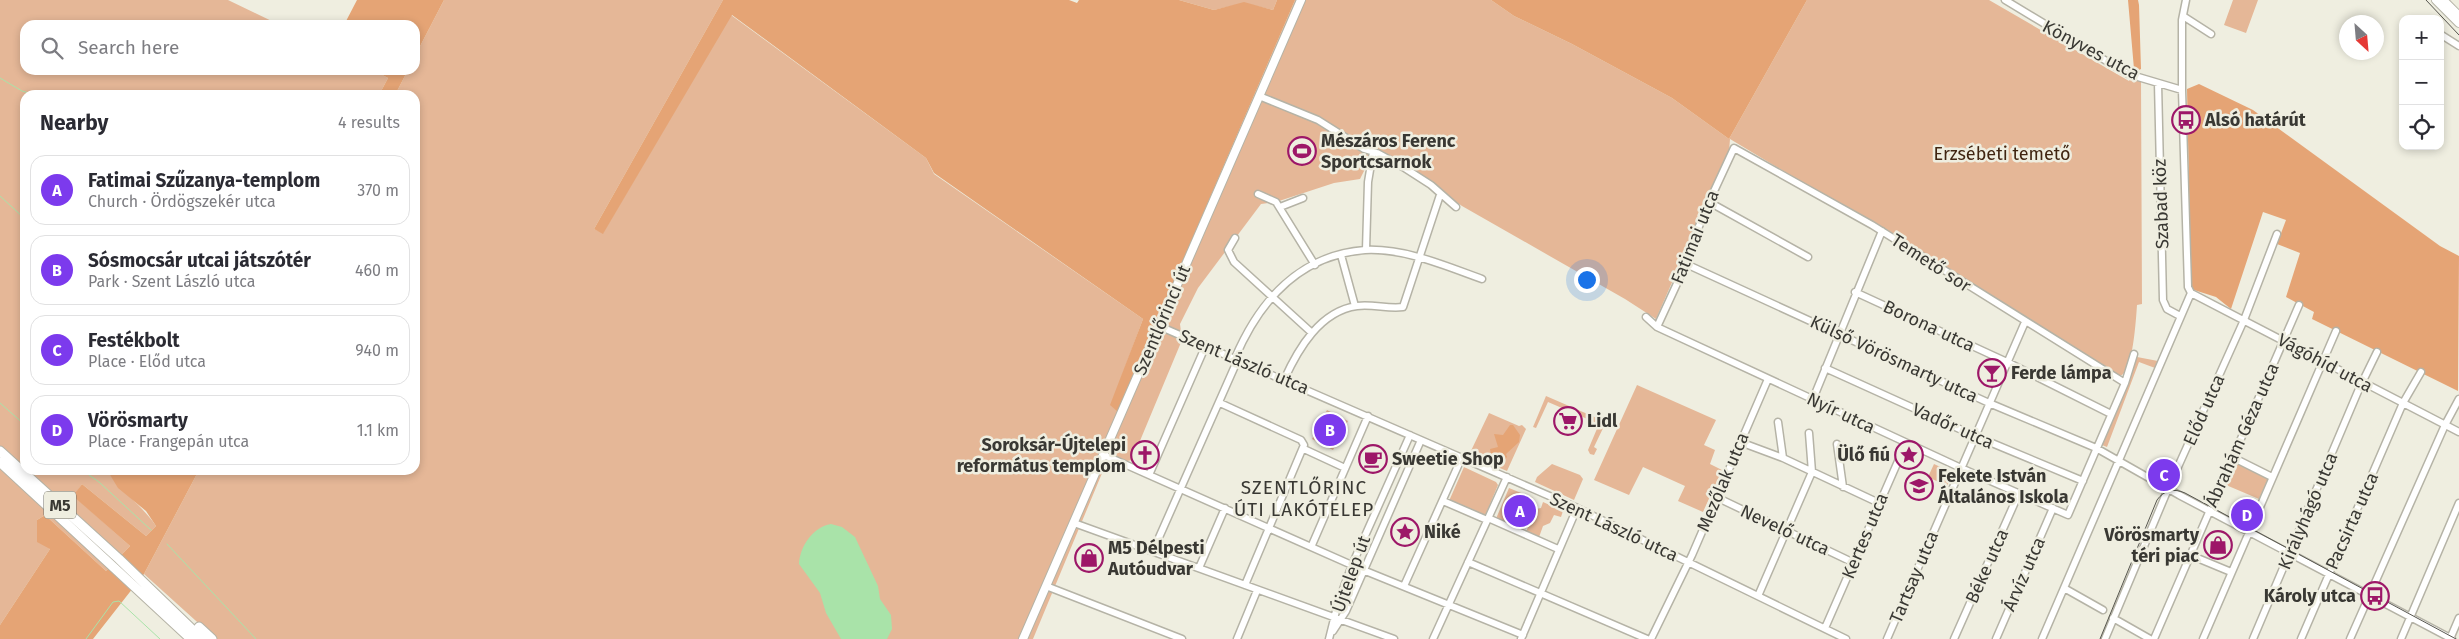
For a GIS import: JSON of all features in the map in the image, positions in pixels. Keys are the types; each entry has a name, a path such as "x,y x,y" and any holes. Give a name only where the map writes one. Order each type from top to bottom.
{"highway":[{"name":"M5","path":"0,451 20,470"},
{"name":"M5","path":"0,462 202,639"},
{"name":"M5","path":"25,475 116,562"},
{"name":"M5","path":"136,580 150,604 183,639"},
{"name":"M5","path":"136,580 152,586 212,639"},
{"name":"M5","path":"143,593 191,639"}],"main road":[{"name":"Szentlőrinci út","path":"1023,639 1301,0"},
{"path":"2436,0 2459,23"},
{"path":"2444,0 2459,16"}],"street":[{"name":"Könyves utca","path":"2005,0 2128,74 2182,90"},
{"path":"2042,639 2191,293 2188,287 2182,90 2183,16 2186,0"},
{"path":"2183,16 2211,34"},
{"path":"2444,37 2459,46"},
{"name":"Szabad köz","path":"2158,82 2163,300 2167,309 2180,316"},
{"path":"1259,96 1318,120 1364,149 1403,167 1431,185 1440,195 1456,207"},
{"name":"Fatimai utca","path":"1657,327 1686,264 1709,202 1734,148"},
{"name":"Temető sor","path":"1734,148 1882,231 2125,383"},
{"path":"1366,250 1368,182 1372,152"},
{"path":"1258,194 1272,199 1280,208 1315,265"},
{"path":"1284,380 1292,363 1312,333 1321,324 1355,306 1403,307 1440,195"},
{"path":"1280,208 1303,198"},
{"path":"1709,202 1808,257"},
{"path":"1813,399 1855,292 1882,231"},
{"name":"Előd utca","path":"2105,639 2168,489 2244,320 2277,234"},
{"path":"1234,238 1228,250 1234,262 1312,333"},
{"path":"1153,551 1220,403 1247,329 1272,296 1296,275 1341,255 1366,250 1418,258 1482,279"},
{"path":"1341,255 1355,306"},
{"name":"Külső Vörösmarty utca","path":"1686,264 1989,403 2099,450 2117,462 2451,639"},
{"name":"Borona utca","path":"1855,292 2007,362 2111,414"},
{"name":"Vágóhíd utca","path":"2191,293 2459,432"},
{"name":"Ábrahám Géza utca","path":"2154,639 2299,305"},
{"name":"Nyír utca","path":"1646,317 1657,327 1906,443 2068,515 2083,481"},
{"name":"Tartsay utca","path":"1887,639 2025,322"},
{"name":"Szent László utca","path":"1159,326 1578,508 1846,639"},
{"path":"2203,639 2321,361 2336,331"},
{"path":"1149,474 1206,345"},
{"name":"Királyhágó utca","path":"2253,639 2362,382 2377,352"},
{"path":"2083,481 2099,450 2134,354"},
{"name":"Vadőr utca","path":"1825,368 1975,436 2083,481"},
{"name":"Pacsirta utca","path":"2301,639 2403,403 2421,372"},
{"name":"Mezőlak utca","path":"1651,639 1688,562 1768,379"},
{"path":"2350,639 2445,425 2459,399"},
{"path":"1220,403 1301,440 1304,444 1304,449 1245,585"},
{"path":"1312,545 1368,416"},
{"path":"1778,422 1783,458"},
{"path":"1758,596 1812,472 1809,433"},
{"name":"Újtelep út","path":"1338,619 1352,565 1410,435"},
{"name":"Újtelep út","path":"1329,639 1363,570 1421,440"},
{"path":"1740,442 1783,458 1879,502"},
{"name":"Kertes utca","path":"1825,628 1906,443"},
{"path":"1837,444 1843,487"},
{"path":"1304,449 1345,468"},
{"path":"1104,455 1312,545 1363,570 1522,637 1558,549 1578,508"},
{"path":"1404,586 1462,457"},
{"path":"2232,458 2272,477"},
{"path":"1433,639 1507,477"},
{"name":"Béke utca","path":"1954,639 2019,493"},
{"name":"Nevelő utca","path":"1716,497 1854,563"},
{"path":"1443,501 1558,549"},
{"path":"2401,639 2459,503"},
{"path":"1199,568 1226,508"},
{"name":"Árvíz utca","path":"1996,639 2052,508"},
{"path":"1074,522 1394,639"},
{"path":"2190,555 2231,572"},
{"path":"1468,562 1647,639"},
{"path":"1046,586 1182,639"},
{"path":"2064,588 2103,610"},
{"path":"1236,639 1256,593"},
{"path":"2113,618 2150,639"},
{"path":"2451,639 2459,618"}],"green space":[{"path":"0,0 228,0 270,20 20,20 20,75 382,75 388,78 382,90 20,90 20,475 111,475 156,526 146,536 82,484 74,496 130,546 106,571 45,515 37,520 50,549 0,625"},
{"name":"Erzsébeti temető","path":"444,0 723,0 594,229 603,233 731,15 926,158 934,174 1143,319 1111,405 1118,411 1295,0 1491,0 1514,16 1572,44 1672,98 1729,139 1807,0 1989,0 2129,81 2130,78 2141,81 2142,304 2137,305 2133,345 2128,366 2120,376 1886,229 1883,231 1730,139 1729,152 1656,319 1625,299 1462,206 1412,170 1371,157 1360,179 1334,183 1276,202 1261,204 1198,288 1180,324 1182,340 1132,460 1105,466 1033,639 216,639 144,574 196,475 420,475 420,90 398,90 405,75 420,75 420,46"},
{"path":"1179,0 1277,0 1273,10 1244,3 1214,10"},
{"path":"2233,0 2258,0 2246,33 2224,25"},
{"path":"2137,357 2158,361 2155,368 2139,362 2107,447 2102,445"},
{"path":"1637,385 1716,420 1704,445 1715,450 1710,464 1722,470 1703,512 1678,501 1685,486 1643,467 1629,495 1594,480"},
{"path":"1546,396 1606,422 1594,447 1597,449 1594,455 1590,454 1588,450 1599,424 1548,402 1536,428 1533,427"},
{"path":"1327,410 1348,421 1333,450 1312,439"},
{"path":"1489,413 1519,426 1522,425 1526,429 1507,471 1469,455"},
{"path":"2236,462 2269,476 2259,499 2226,485"},
{"path":"1552,464 1580,475 1583,479 1574,500 1535,482 1537,477"},
{"path":"1934,464 1953,473 1947,486 1928,477"},
{"path":"1464,467 1496,482 1498,485 1485,516 1449,501"},
{"path":"1509,488 1533,498 1531,502 1514,498 1508,503 1509,516 1519,525 1519,531 1495,521"},
{"path":"1543,502 1563,511 1561,517 1554,515 1550,523 1543,526 1538,540 1525,534 1536,509 1541,508"}],"shaded area":[{"path":"357,0 444,0 420,46 420,20 347,20"},
{"path":"723,0 1069,0 1077,3 1079,0 1179,0 1214,10 1244,2 1273,10 1277,0 1295,0 1118,412 1110,405 1143,319 934,173 926,158 732,15 603,234 594,229"},
{"path":"1491,0 1807,0 1729,139 1672,98 1572,44 1514,16"},
{"path":"2128,0 2138,0 2139,5 2141,69 2137,71 2134,69"},
{"path":"382,75 405,75 398,90 382,90 388,78"},
{"path":"2199,84 2253,110 2440,246 2459,256 2458,391 2312,319 2314,312 2286,297 2300,253 2277,244 2286,220 2263,212 2231,309 2216,297 2194,290 2191,287 2187,89"},
{"path":"1510,425 1513,425 1520,435 1519,442 1506,454 1507,457 1503,462 1492,460 1490,449 1498,447 1494,434 1503,435"},
{"path":"110,475 196,475 144,574 93,639 0,639 0,625 50,549 37,542 37,520 45,515 106,571 130,546 73,496 82,484 146,536 156,526 146,511 118,488"},
{"path":"831,524 842,527 855,537 878,586 880,599 891,615 892,629 887,639 841,639 826,613 820,593 799,564 805,544 813,533"}],"waterway":[{"path":"0,78 20,90"},
{"path":"0,196 20,214"},
{"path":"0,403 20,421"},
{"path":"89,475 151,530"},
{"path":"167,544 256,639"},
{"path":"86,639 113,602 119,601 160,639"}],"tram line":[{"path":"2426,0 2459,35"},
{"path":"2100,639 2157,500 2166,492 2173,490 2185,493 2456,639"}],"place":[{"name":"Alsó határút","path":"2186,120"},
{"name":"Mészáros Ferenc Sportcsarnok","path":"1302,151"},
{"name":"Ferde lámpa","path":"1992,373"},
{"name":"Lidl","path":"1568,421"},
{"name":"Sósmocsár utcai játszótér","path":"1330,430"},
{"name":"Soroksár-Újtelepi református templom","path":"1145,455"},
{"name":"Ülő fiú","path":"1909,455"},
{"name":"Sweetie Shop","path":"1373,459"},
{"name":"Festékbolt","path":"2164,475"},
{"name":"Fekete István Általános Iskola","path":"1919,486"},
{"name":"Fatimai Szűzanya-templom","path":"1520,511"},
{"name":"Vörösmarty","path":"2247,515"},
{"name":"Niké","path":"1405,532"},
{"name":"Vörösmarty téri piac","path":"2218,545"},
{"name":"M5 Délpesti Autóudvar","path":"1089,558"},
{"name":"Károly utca","path":"2375,596"}],"district":[{"name":"SZENTLŐRINC ÚTI LAKÓTELEP","path":"1304,498"}]}
